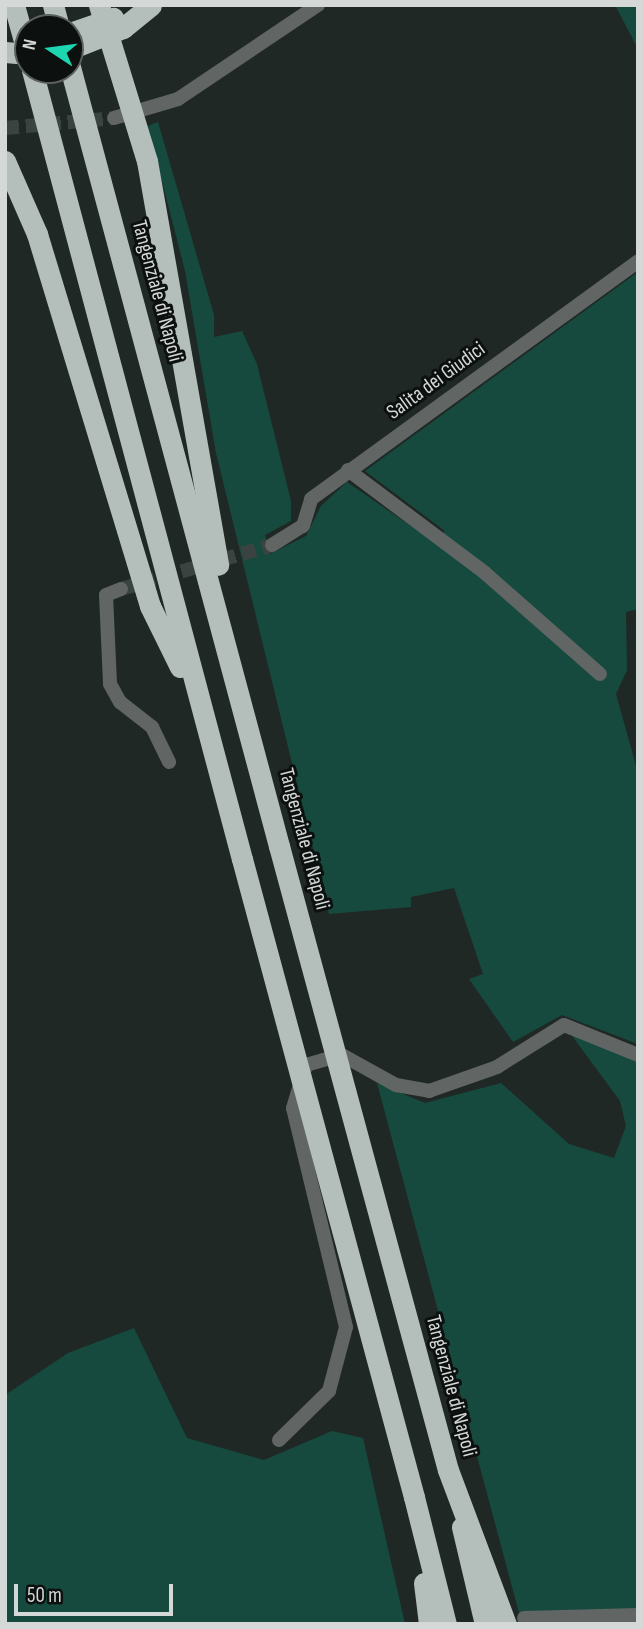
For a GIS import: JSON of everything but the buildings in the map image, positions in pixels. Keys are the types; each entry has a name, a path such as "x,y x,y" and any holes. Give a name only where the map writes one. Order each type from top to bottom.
{"highway":[{"path":"99,5 147,160 174,290 233,661"},
{"path":"84,27 132,5"},
{"path":"84,43 122,28 151,5"},
{"path":"36,84 199,705 446,1624"},
{"name":"Tangenziale di Napoli","path":"74,84 233,661 279,846 448,1470 485,1624"},
{"path":"5,161 37,234 150,606 199,705"},
{"path":"448,1470 515,1621"},
{"path":"414,1497 429,1624"}],"street":[{"path":"114,118 178,99 318,5"},
{"name":"Salita dei Giudici","path":"272,545 303,526 312,499 348,470 638,261"},
{"path":"348,470 485,573 600,674"},
{"path":"121,589 106,595 110,684 120,702 152,727 169,762"},
{"path":"279,1440 330,1391 346,1327 293,1108 306,1065 342,1055 396,1085 429,1091 497,1067 564,1025 638,1055"},
{"path":"515,1621 638,1615"}],"green space":[{"path":"615,5 638,5 638,49"},
{"path":"158,122 214,315 214,337 242,331 257,364 291,501 291,521 265,535 270,554 306,536 321,506 347,482 431,540 445,531 365,471 638,272 638,609 626,612 627,670 616,694 638,773 638,1044 562,1015 513,1042 469,979 483,974 454,888 411,897 411,907 329,914 216,453 185,271 148,126"},
{"path":"575,1031 638,1063 638,1624 522,1624 377,1083 425,1103 501,1083 569,1144 614,1158 626,1126 620,1101 570,1033"},
{"path":"134,1328 187,1438 264,1460 332,1431 363,1438 405,1624 5,1624 5,1395 68,1353"}],"tunnel":[{"path":"5,128 114,118"},
{"path":"121,589 272,545"}]}
